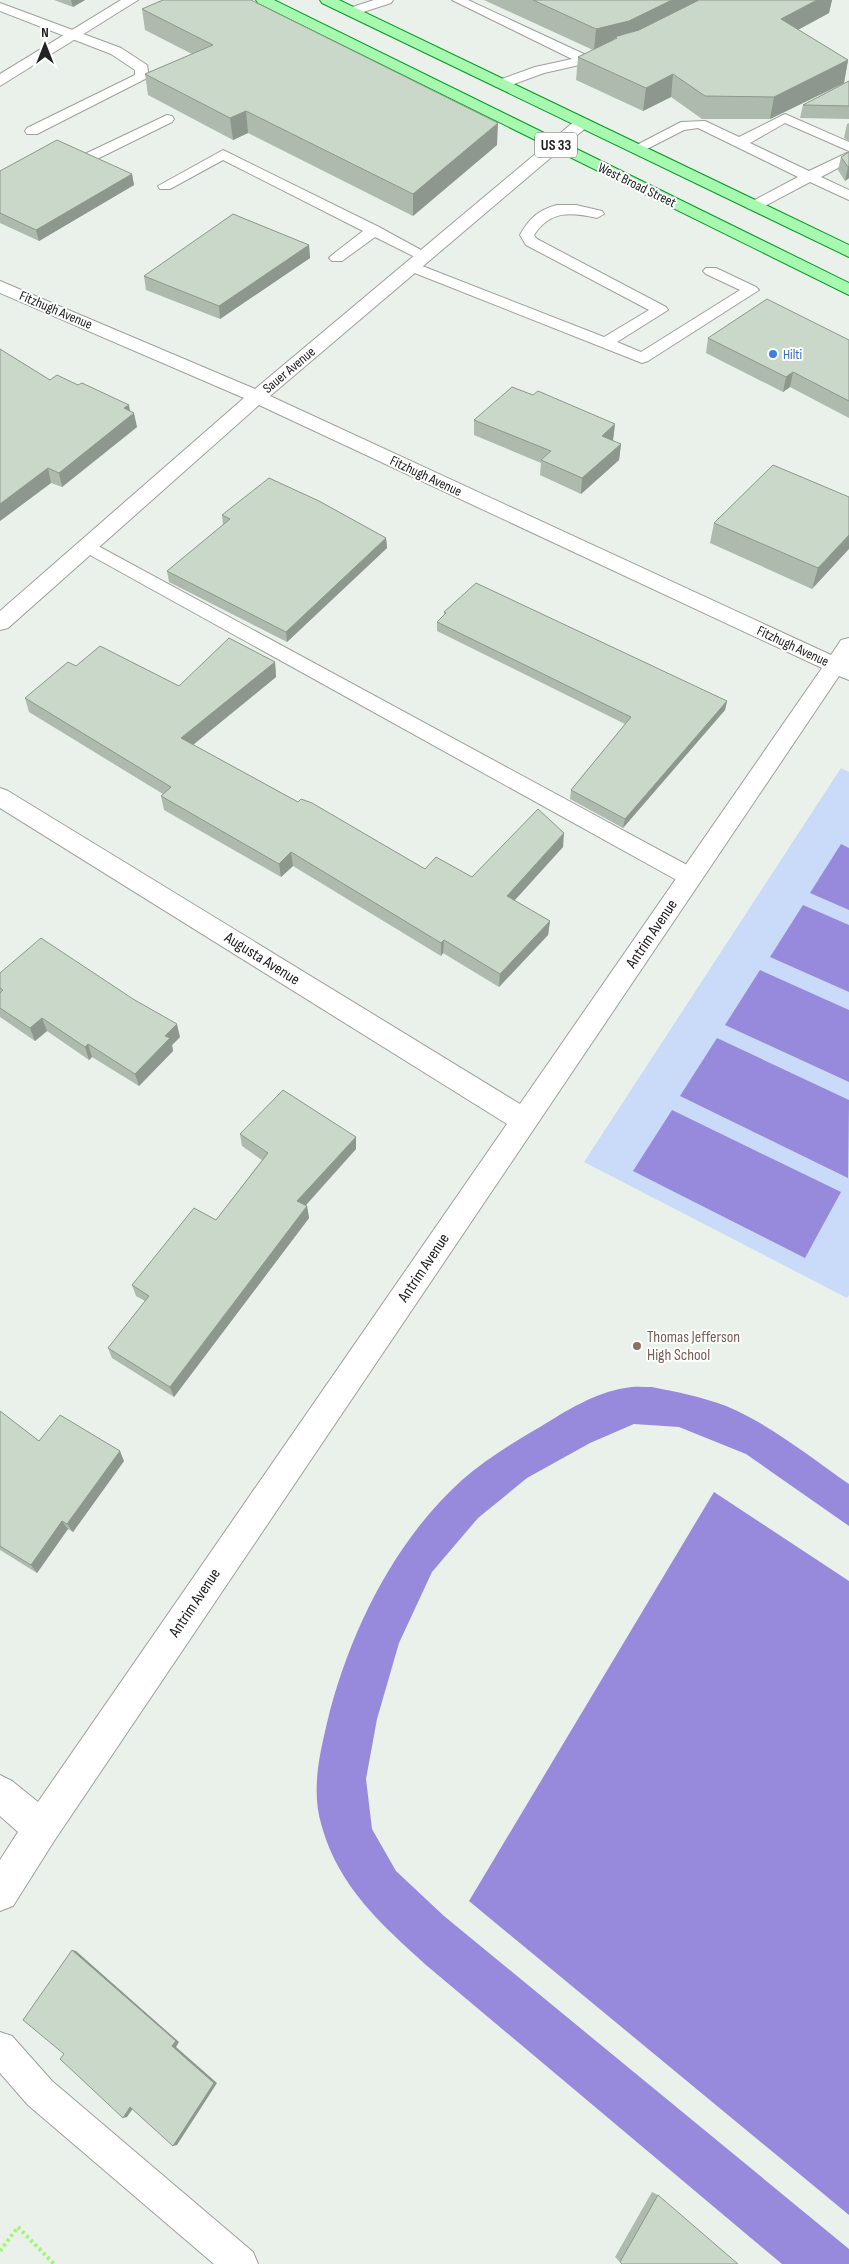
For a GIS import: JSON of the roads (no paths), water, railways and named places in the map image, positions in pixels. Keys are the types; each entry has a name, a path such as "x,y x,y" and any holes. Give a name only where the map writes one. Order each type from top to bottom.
{"main road":[{"name":"West Broad Street","path":"263,0 849,290"},
{"name":"West Broad Street","path":"327,0 849,252"}],"street":[{"path":"0,81 131,0"},
{"name":"Sauer Avenue","path":"0,623 257,397 582,123"},
{"name":"Fitzhugh Avenue","path":"0,286 257,397 844,660"},
{"name":"Antrim Avenue","path":"0,1892 41,1828 690,877 844,660"},
{"name":"Augusta Avenue","path":"0,797 525,1121"},
{"path":"0,1793 41,1828"}],"lane":[{"path":"351,12 388,0"},
{"path":"458,0 585,60"},
{"path":"0,8 116,51 142,68 142,77 64,112 32,131"},
{"path":"0,24 17,14"},
{"path":"501,84 540,70 623,51"},
{"path":"739,143 801,110"},
{"path":"785,118 849,147"},
{"path":"92,156 167,120"},
{"path":"636,149 681,126 700,124 849,196"},
{"path":"165,186 224,154 374,230 418,262 642,358 751,290 711,271"},
{"path":"754,206 849,156"},
{"path":"597,214 574,207 564,208 542,215 527,234 531,242 660,310 605,343"},
{"path":"338,258 374,230"},
{"path":"87,546 690,877"},
{"path":"0,2048 40,2093 241,2264"}],"place":[{"name":"Hilti","path":"773,354"},
{"name":"Thomas Jefferson High School","path":"637,1346"}]}
